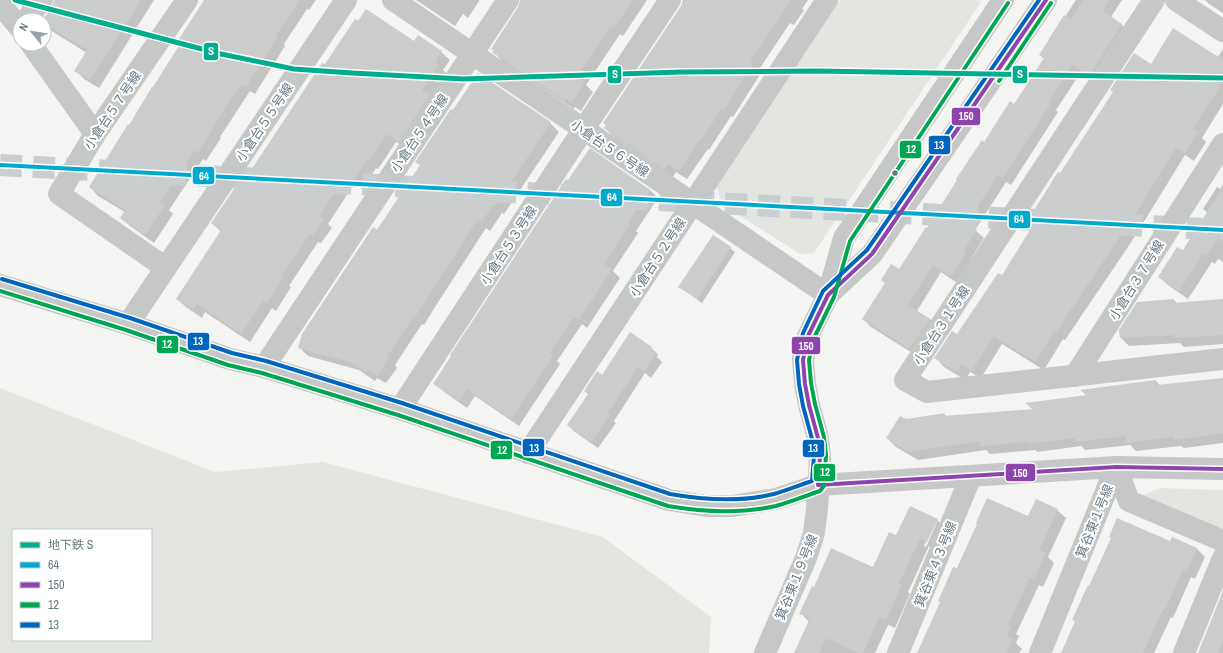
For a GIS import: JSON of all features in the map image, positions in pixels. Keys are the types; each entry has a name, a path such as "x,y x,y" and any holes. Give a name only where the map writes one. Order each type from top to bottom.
{"street":[{"path":"32,12 42,0"},
{"name":"小倉台５７号線","path":"166,268 58,194 95,134 187,0"},
{"name":"小倉台５５号線","path":"128,324 346,0"},
{"name":"小倉台５６号線","path":"393,0 828,295"},
{"name":"小倉台５４号線","path":"264,367 508,0"},
{"name":"小倉台５３号線","path":"400,410 670,0"},
{"name":"小倉台５２号線","path":"528,453 827,0"},
{"path":"828,295 844,238 1003,0"},
{"path":"828,295 872,254 1046,0"},
{"name":"小倉台３１号線","path":"1154,0 905,380 927,392 1223,359"},
{"path":"1176,0 1223,31"},
{"path":"0,4 12,18"},
{"path":"37,52 95,134"},
{"name":"小倉台３７号線","path":"1075,376 1223,144"},
{"path":"0,285 128,324 230,359 264,367 400,410 670,500 706,506 732,506 776,499 818,486 1116,467 1223,469"},
{"name":"箕谷東１９号線","path":"765,653 808,552 818,509 820,456 818,438 805,384 803,360 808,336 828,295"},
{"path":"1116,467 1129,501 1223,541"},
{"name":"箕谷東１号線","path":"1040,653 1116,467"},
{"name":"箕谷東４３号線","path":"898,653 971,476"},
{"path":"1184,653 1223,558"}],"shaded area":[{"path":"840,0 977,0 981,2 814,253 800,254 722,204 717,187"},
{"path":"0,388 215,472 323,462 603,537 711,617 709,653 0,653"},
{"path":"1160,488 1223,490 1223,530 1141,496"}],"building":[{"path":"54,0 141,0 90,80 74,71 87,50 52,29 52,12 49,12 52,8"},
{"path":"204,0 300,0 276,36 278,36 246,87 241,84 197,153 194,151 160,202 165,205 145,235 120,218 125,210 89,187 182,41 179,39"},
{"path":"520,0 633,0 614,28 611,26 577,77 585,82 572,103 566,99 565,101 492,52 494,50 491,49 518,7"},
{"path":"685,0 791,0 750,62 753,64 724,110 722,108 679,171 668,164 664,169 604,128 606,125 603,123"},
{"path":"1083,0 1109,0 1103,11 1122,24 1089,76 1072,65 1049,102 1051,103 1003,178 998,175 967,223 977,230 963,251 966,253 951,277 933,265 908,305 930,319 909,349 862,319 885,283 881,280 891,264 899,269 926,227 927,228 957,180 956,179 982,140 984,142 1010,101 1014,104 1044,58 1039,55 1064,15 1071,19"},
{"path":"366,9 414,41 418,35 442,51 435,62 439,65 422,90 430,95 399,142 387,134 369,161 367,160 353,181 345,176 320,216 324,219 313,236 310,234 281,277 283,278 267,303 263,301 241,334 197,304 193,310 176,299 221,230 211,223 238,183 241,185 322,63 325,64 355,19 358,21"},
{"path":"1173,28 1223,60 1223,82 1193,129 1198,132 1185,153 1176,148 1123,234 1123,232 1056,332 1054,331 1035,362 994,336 972,370 961,364 956,372 934,358 952,331 957,334 998,273 1002,275 1032,227 1026,223 1058,172 1060,173 1113,92 1110,90 1134,53 1151,64"},
{"path":"478,73 551,122 495,206 493,205 481,223 477,220 427,299 387,357 389,358 377,376 369,370 366,373 350,362 298,348 302,334 373,227 377,230 420,165 415,162 451,109 453,110"},
{"path":"590,148 650,190 628,223 630,224 604,264 612,269 579,320 574,317 550,353 553,356 511,419 467,389 459,401 433,384 451,356 450,355 566,179 568,180"},
{"path":"1223,187 1223,229 1206,256 1203,254 1179,291 1158,277 1177,247 1183,250"},
{"path":"713,235 731,247 697,299 678,287"},
{"path":"1174,299 1172,303 1223,299 1223,335 1174,338 1174,335 1120,338 1119,330 1137,302"},
{"path":"630,332 652,347 650,350 656,354 644,372 638,367 607,414 610,415 591,442 567,425 588,394 584,391 597,371 602,375"},
{"path":"1223,378 1223,433 1212,435 1174,440 1174,437 1127,443 1126,436 1075,442 1075,438 1028,444 1028,442 980,446 980,441 908,452 886,438 900,416 906,419 945,413 943,416 1034,409 1025,403 1087,395 1080,390 1156,380 1157,385"},
{"path":"987,498 1028,516 1036,499 1058,509 1039,550 1046,553 1034,579 1030,577 1008,625 1011,627 1007,636 1013,639 1007,653 917,653 940,602 938,601 953,567 957,568"},
{"path":"910,506 938,519 927,542 920,539 899,583 902,585 886,620 879,617 863,653 858,653 826,638 819,653 794,653 810,618 799,614 812,586 814,587 831,548 873,567 889,532 896,535"},
{"path":"1117,518 1170,541 1172,537 1197,548 1187,572 1183,570 1143,653 1061,653 1075,621 1072,620 1111,538 1109,537"},
{"path":"1223,591 1223,640 1218,653 1198,653"}],"tunnel":[{"path":"0,165 1223,230"}],"metro line":[{"name":"S","path":"15,0 221,54 294,69 352,73 463,79 682,72 818,71 1223,78"}],"transit line":[{"name":"13","path":"2,279 130,318 232,353 266,361 402,403 670,494 696,498 722,499 761,497 774,494 812,481 814,456 812,439 803,406 797,360 803,333 823,291 867,250 1039,0"},
{"name":"150","path":"818,485 820,456 818,438 809,405 803,360 808,336 828,295 872,254 1046,0"},
{"name":"12","path":"0,291 126,330 228,365 262,373 398,415 668,506 708,511 749,510 776,506 820,491 824,486 826,455 824,437 815,404 809,360 814,338 834,297 850,241 1008,3"},
{"name":"12","path":"999,81 1051,3"},
{"name":"64","path":"0,165 1223,230"},
{"name":"150","path":"818,485 1116,467 1223,469"}]}
